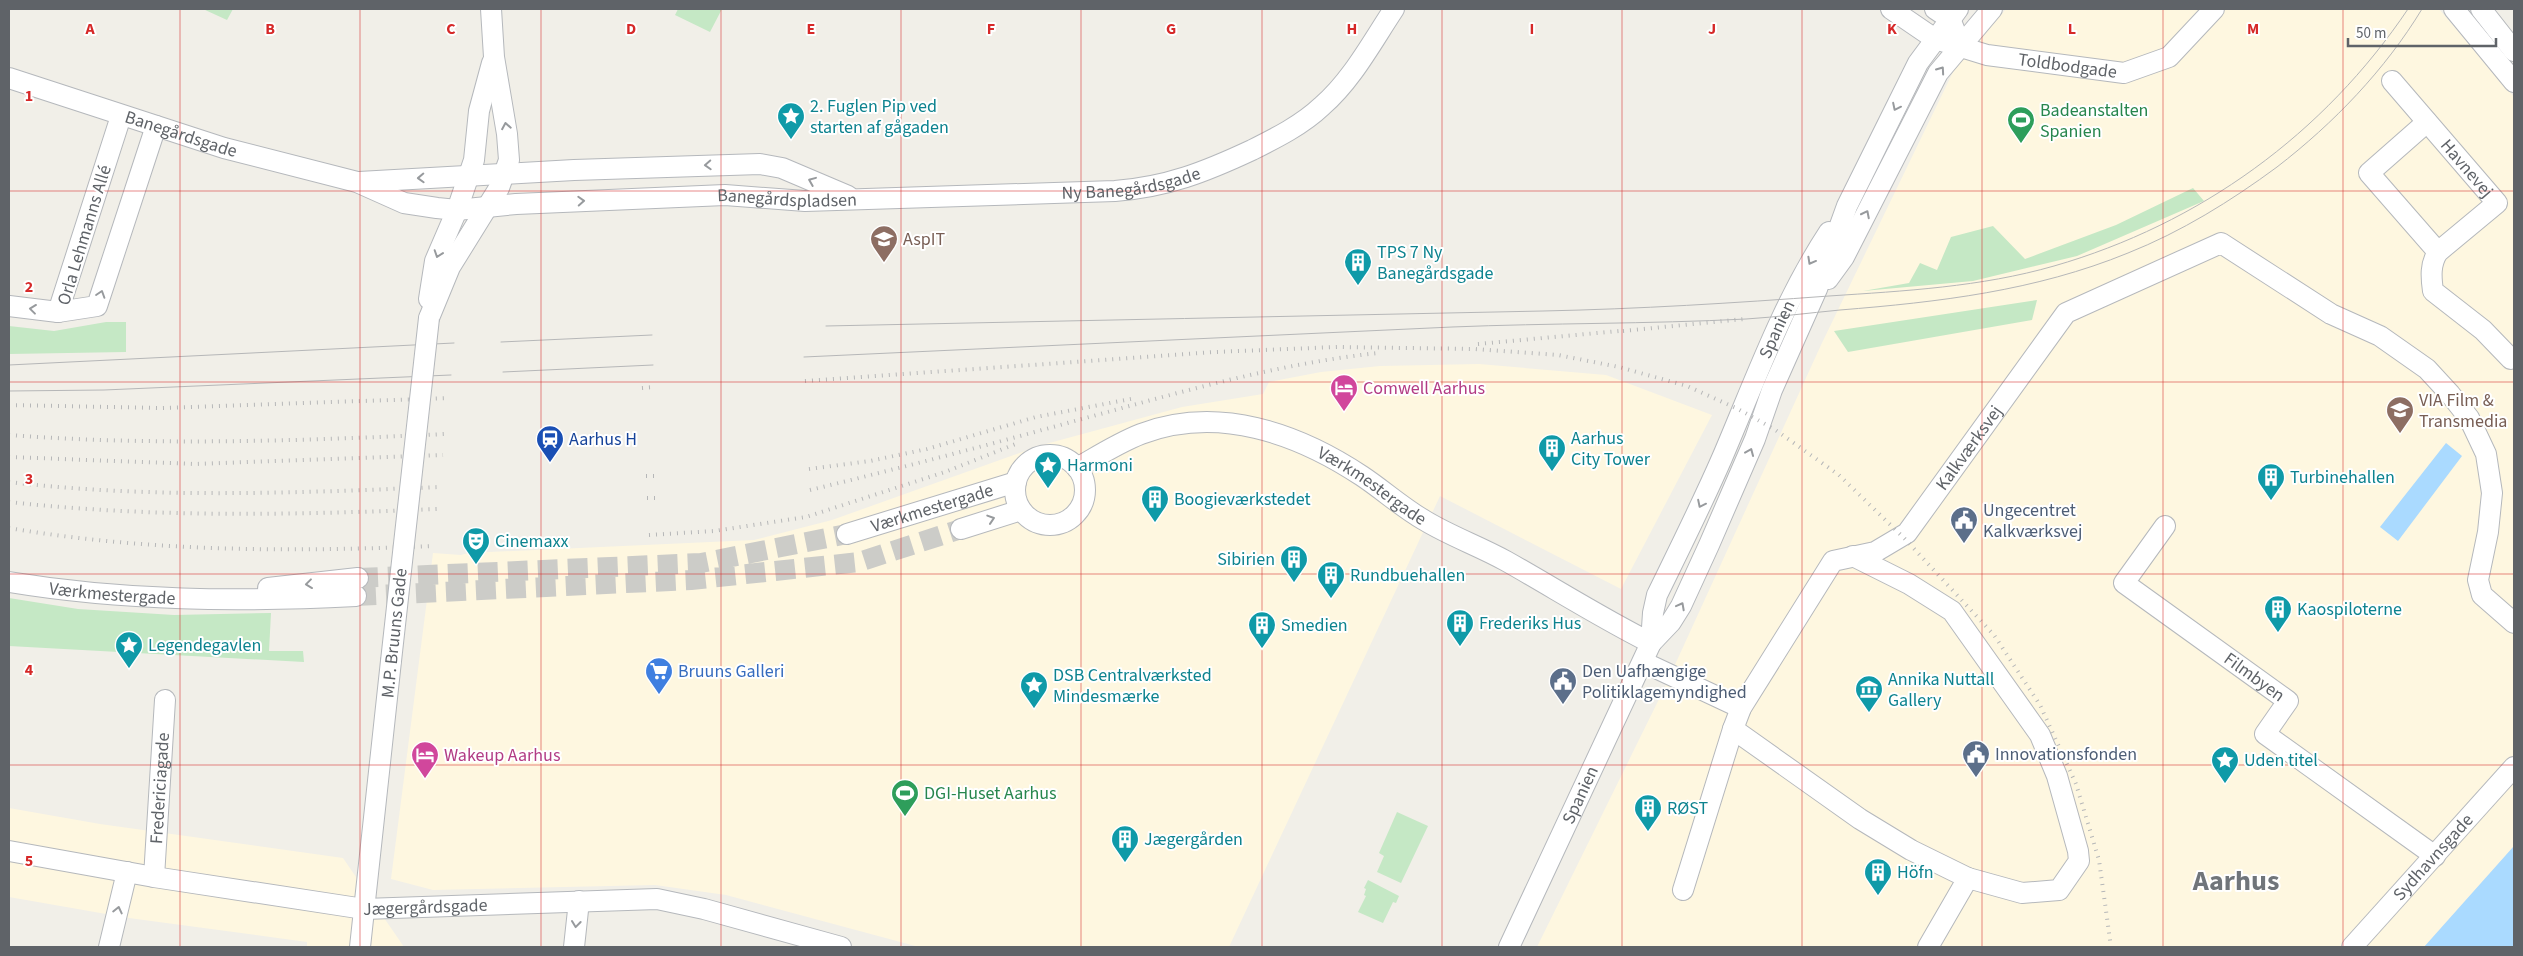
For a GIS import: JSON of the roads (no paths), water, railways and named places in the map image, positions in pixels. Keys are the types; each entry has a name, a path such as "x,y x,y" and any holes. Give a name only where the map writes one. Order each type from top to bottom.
{"street":[{"path":"429,318 441,286 458,253 505,174 509,160 507,134 494,57 491,9"},
{"name":"Ny Banegårdsgade","path":"852,198 1023,196 1115,192 1159,186 1180,180 1212,168 1306,120 1337,92 1394,9"},
{"path":"1890,9 1935,39"},
{"name":"Spanien","path":"1817,289 1834,273 1844,257 1938,73 1992,9"},
{"name":"Toldbodgade","path":"1935,39 1988,55 2124,73 2170,56 2214,9"},
{"path":"2454,9 2514,82"},
{"path":"2483,11 2514,51"},
{"path":"1948,12 1960,45"},
{"name":"Spanien","path":"1509,947 1651,644 1671,622 1681,606 1751,450 1772,390 1817,289 1848,206 1918,63 1935,39 1948,12"},
{"path":"429,318 431,277 443,239 457,210 469,176 476,149 479,111 494,57"},
{"name":"Banegårdsgade","path":"9,78 121,116 276,163 357,182 404,203 457,210"},
{"name":"Havnevej","path":"2392,81 2496,203 2438,252"},
{"name":"Orla Lehmanns Allé","path":"121,116 58,312 97,306 156,126"},
{"path":"2427,122 2369,173 2438,252 2431,267 2433,291 2483,330 2511,360"},
{"name":"Banegårdspladsen","path":"469,176 760,164 782,168 852,198"},
{"name":"Banegårdsgade","path":"357,182 469,176"},
{"name":"Banegårdspladsen","path":"457,210 725,195 805,201 852,198"},
{"name":"Spanien","path":"1651,644 1653,613 1657,595 1722,460 1766,353 1797,288 1824,239 1848,206"},
{"name":"Kalkværksvej","path":"1683,890 1741,708 1833,561 1875,552 1907,533 2066,313 2221,243 2330,314 2380,336 2427,369 2469,418 2486,454 2492,493 2488,532 2478,580 2482,596 2514,623"},
{"path":"9,306 58,312"},
{"name":"M.P. Bruuns Gade","path":"360,947 429,318"},
{"name":"Spanien","path":"1722,460 1772,390"},
{"name":"Værkmestergade","path":"1078,468 1119,443 1140,434 1173,425 1204,421 1226,422 1275,432 1298,441 1361,475 1424,520 1506,561 1598,616 1651,644"},
{"path":"1059,456 1078,468 1085,487 1084,497 1080,507 1070,518 1056,524 1046,524 1028,517 1021,510 1015,491 1016,482 1020,471 1037,457 1059,456"},
{"name":"Værkmestergade","path":"847,534 1016,482"},
{"name":"Værkmestergade","path":"961,529 1021,510"},
{"name":"Filmbyen","path":"2165,526 2124,583 2288,701 2265,734 2435,856"},
{"path":"1733,729 1860,819 1911,850 1968,878 2022,893 2059,890 2079,861 2057,776 2040,735 1952,611 1909,584 1853,556"},
{"name":"Værkmestergade","path":"9,582 122,596 215,598 270,588 357,587"},
{"path":"1642,662 1741,708"},
{"name":"Fredericiagade","path":"154,877 166,700"},
{"name":"Sydhavnsgade","path":"2352,947 2514,766"},
{"name":"Jægergårdsgade","path":"9,851 154,877 364,909 657,899 704,909 841,947"},
{"path":"110,947 127,872"},
{"path":"1928,947 1968,878"},
{"path":"574,947 579,901"}],"water":[{"path":"2446,443 2462,456 2398,541 2380,527"},
{"path":"2514,846 2514,947 2424,947"}],"tunnel":[{"path":"356,596 691,580 859,562 961,529"},
{"path":"358,578 701,563 847,534"}],"tram line":[{"path":"826,326 1615,309 1886,292 1999,279 2054,266 2108,248 2159,226 2208,199 2254,169 2298,134 2338,96 2375,54 2408,9"},
{"path":"804,357 1452,327 1746,319 1914,303 2022,286 2093,266 2148,245 2224,204 2260,180 2298,150 2357,94 2392,53 2422,9"},
{"path":"501,342 652,335"},
{"path":"9,365 454,343"},
{"path":"503,372 653,365"},
{"path":"9,391 104,390 451,375"}],"railway":[{"path":"1623,331 1744,319"},
{"path":"1478,344 1619,331"},
{"path":"805,381 1215,352 1337,347 1475,349 1558,355 1619,367 1687,386 1738,409 1774,429 1839,475 1905,539 1994,635 2040,705 2076,784 2099,860 2111,947"},
{"path":"810,490 946,456 1229,380 1303,364 1378,353"},
{"path":"642,388 654,387"},
{"path":"9,405 161,408 449,398"},
{"path":"809,469 870,461 927,449 1036,417 1136,398"},
{"path":"9,435 118,440 227,441 445,434"},
{"path":"649,535 714,531 806,517 945,472 1018,443"},
{"path":"9,457 195,464 443,455"},
{"path":"646,476 658,476"},
{"path":"9,482 116,491 170,493 277,493 439,487"},
{"path":"647,498 660,498"},
{"path":"9,502 116,511 223,514 437,509"},
{"path":"9,528 62,536 168,546 274,549 433,546"}],"place":[{"name":"2. Fuglen Pip ved starten af gågaden","path":"791,140"},
{"name":"Badeanstalten Spanien","path":"2021,144"},
{"name":"AspIT","path":"884,263"},
{"name":"TPS 7 Ny Banegårdsgade","path":"1358,286"},
{"name":"Comwell Aarhus","path":"1344,412"},
{"name":"VIA Film & Transmedia","path":"2400,434"},
{"name":"Aarhus H","path":"550,463"},
{"name":"Aarhus City Tower","path":"1552,472"},
{"name":"Harmoni","path":"1048,489"},
{"name":"Turbinehallen","path":"2271,501"},
{"name":"Boogieværkstedet","path":"1155,523"},
{"name":"Ungecentret Kalkværksvej","path":"1964,544"},
{"name":"Cinemaxx","path":"476,565"},
{"name":"Sibirien","path":"1294,583"},
{"name":"Rundbuehallen","path":"1331,599"},
{"name":"Kaospiloterne","path":"2278,633"},
{"name":"Frederiks Hus","path":"1460,647"},
{"name":"Smedien","path":"1262,649"},
{"name":"Legendegavlen","path":"129,669"},
{"name":"Bruuns Galleri","path":"659,695"},
{"name":"Den Uafhængige Politiklagemyndighed","path":"1563,705"},
{"name":"DSB Centralværksted Mindesmærke","path":"1034,709"},
{"name":"Annika Nuttall Gallery","path":"1869,713"},
{"name":"Innovationsfonden","path":"1976,778"},
{"name":"Wakeup Aarhus","path":"425,779"},
{"name":"Uden titel","path":"2225,784"},
{"name":"DGI-Huset Aarhus","path":"905,817"},
{"name":"RØST","path":"1648,832"},
{"name":"Jægergården","path":"1125,863"},
{"name":"Höfn","path":"1878,896"}],"district":[{"name":"Aarhus","path":"2236,880"}]}
